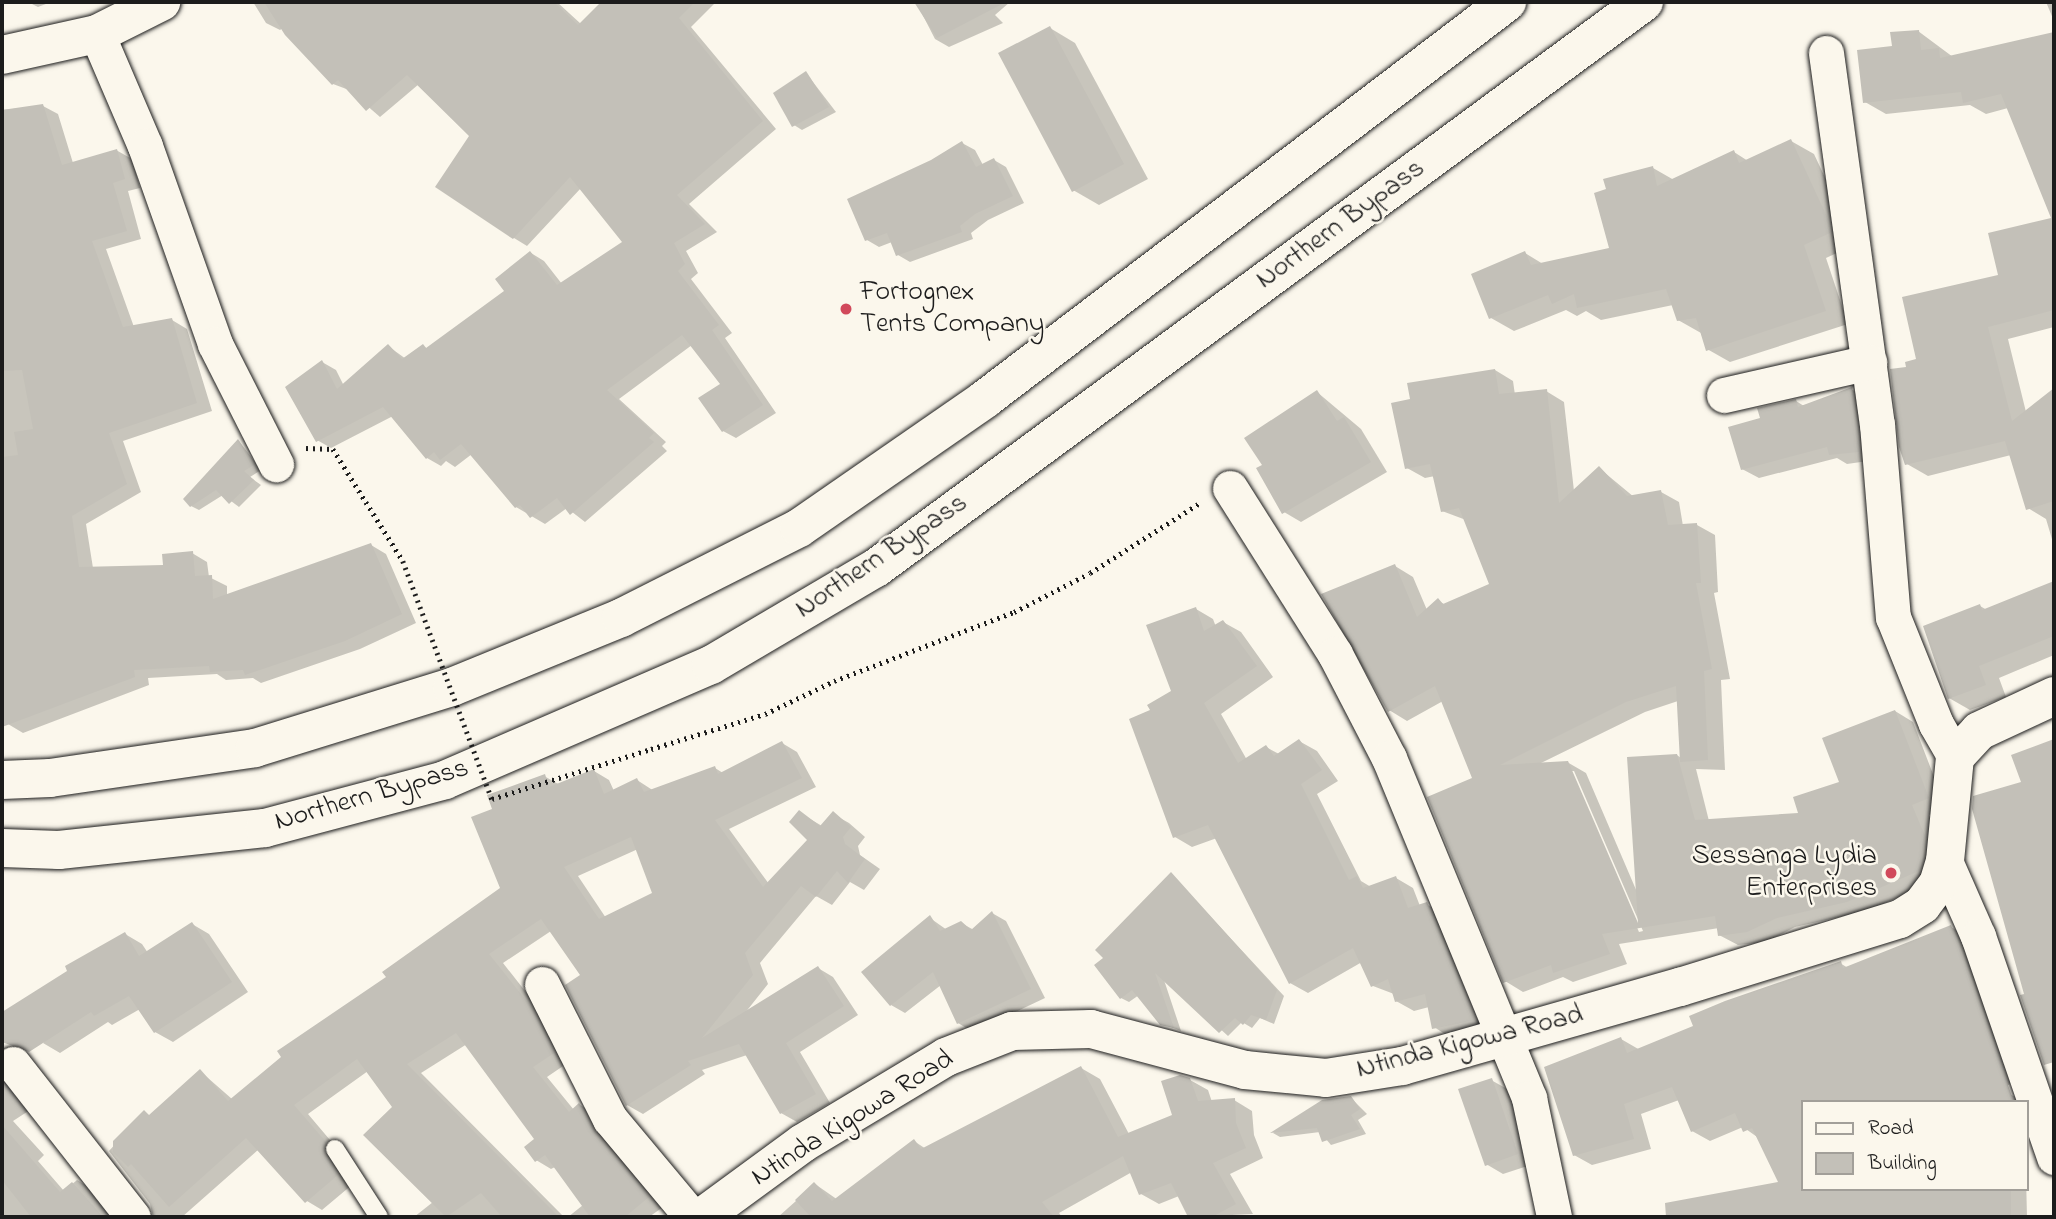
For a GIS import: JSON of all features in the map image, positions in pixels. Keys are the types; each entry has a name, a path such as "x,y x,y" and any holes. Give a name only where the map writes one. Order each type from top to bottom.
{"main road":[{"path":"2,55 97,34 161,2"},
{"path":"2,780 50,778 255,748 452,687 621,618 799,528 985,399 1507,2"},
{"name":"Northern Bypass","path":"2,848 60,850 265,828 445,780 711,665 876,568 1644,2"},
{"path":"1955,757 1979,731 2054,696"},
{"name":"Ntinda Kigowa Road","path":"702,1217 803,1143 946,1057 1012,1031 1091,1029 1290,1078 1326,1078 1402,1066 1900,919 1922,905 1938,884 1945,861 1955,757"}],"street":[{"path":"97,34 145,146 215,344 273,459"},
{"path":"1826,53 1869,362 1893,617 1913,671 1955,757"},
{"path":"1724,395 1869,362"},
{"path":"1230,488 1335,654 1389,758 1528,1098 1554,1217"},
{"path":"1945,861 1978,936 2054,1157"},
{"path":"542,984 610,1119 692,1217"},
{"path":"13,1064 133,1217"}],"lane":[{"path":"335,1149 379,1217"}],"path":[{"path":"273,459 297,448 333,449 403,561 492,799 765,714 834,681 1014,612 1090,573 1178,514 1230,488"}],"building":[{"path":"264,2 554,2 578,25 601,2 695,2 679,18 763,121 677,195 705,224 674,243 685,264 678,271 719,325 712,330 763,405 722,432 698,398 720,384 682,335 607,390 654,433 649,438 654,442 570,515 557,498 530,518 520,505 515,508 461,444 440,460 434,452 426,459 383,407 316,442 285,387 322,360 337,389 388,344 402,359 423,344 426,348 504,291 495,279 530,251 557,285 622,242 570,177 513,239 435,187 469,136 407,75 366,111 338,80 332,85 285,35"},
{"path":"914,2 1006,2 937,38"},
{"path":"1050,26 1124,164 1072,192 998,53"},
{"path":"1919,30 1921,50 1939,48 1940,58 2054,32 2054,310 1988,327 2012,421 2054,388 2054,501 2026,510 2005,441 1905,465 1899,447 1890,369 1906,367 1905,362 1916,359 1902,297 1998,275 1988,233 2051,218 2001,94 1963,103 1961,92 1863,103 1857,50 1892,46 1890,32"},
{"path":"806,71 829,107 792,127 773,93"},
{"path":"43,104 62,165 117,149 125,179 113,183 127,231 92,241 123,327 172,318 197,403 109,433 127,484 72,516 79,567 163,565 162,554 193,551 195,576 212,575 213,599 371,543 402,614 345,641 245,675 243,670 210,672 209,666 134,670 135,677 2,727 2,457 18,455 14,432 33,429 22,370 2,371 2,110"},
{"path":"1791,139 1828,219 1830,233 1804,245 1826,311 1706,351 1696,318 1677,321 1666,289 1577,308 1574,294 1552,304 1548,295 1489,319 1471,274 1525,251 1531,265 1609,248 1594,193 1606,189 1603,179 1653,166 1657,186 1734,150 1739,163"},
{"path":"962,141 976,167 994,158 1013,196 975,214 960,226 962,232 896,256 887,233 865,241 847,199 931,160"},
{"path":"1495,369 1499,394 1547,389 1559,503 1599,466 1627,496 1661,490 1668,525 1697,523 1701,583 1696,583 1712,669 1704,671 1708,760 1680,762 1676,686 1626,702 1500,765 1568,761 1638,923 1627,757 1677,754 1695,820 1798,813 1793,797 1839,782 1822,738 1895,710 1929,798 1912,805 1925,836 1919,871 1847,902 1777,918 1747,932 1718,936 1715,916 1602,934 1610,954 1553,973 1551,965 1503,983 1427,797 1472,778 1435,686 1388,712 1321,594 1395,564 1417,617 1438,598 1443,604 1489,584 1459,508 1441,512 1430,464 1405,469 1391,403 1410,399 1407,383"},
{"path":"1852,387 1859,452 1829,455 1827,447 1741,470 1728,427 1760,418 1757,408 1796,399 1798,407"},
{"path":"1317,390 1337,421 1344,417 1371,462 1282,514 1256,468 1262,465 1244,438"},
{"path":"238,439 254,465 244,471 254,480 229,504 216,490 190,507 183,499"},
{"path":"2054,581 2054,636 1979,666 1986,685 1948,699 1923,626 1980,604 1982,610"},
{"path":"1196,607 1204,631 1223,620 1257,666 1204,703 1238,763 1266,745 1274,756 1299,739 1322,770 1301,784 1349,880 1357,876 1363,888 1396,876 1408,908 1427,902 1475,1020 1432,1029 1425,994 1395,1002 1388,979 1371,987 1353,948 1289,984 1208,825 1173,838 1129,719 1150,710 1147,705 1171,691 1146,625"},
{"path":"2054,739 2054,1062 2044,1065 2020,995 2024,994 1972,809 1973,796 2021,782 2011,755"},
{"path":"782,741 802,778 715,820 763,887 807,840 789,822 799,810 820,826 833,811 851,827 843,837 845,844 865,859 848,883 837,871 816,897 801,886 745,953 753,975 702,1038 818,966 844,1006 786,1043 816,1094 780,1114 739,1044 688,1061 691,1065 626,1106 565,985 580,975 541,919 489,954 532,1008 554,1053 533,1067 569,1112 579,1103 595,1132 649,1197 625,1217 590,1217 545,1155 535,1162 524,1147 534,1139 456,1033 407,1064 559,1217 502,1217 481,1193 446,1217 363,1135 392,1107 357,1059 294,1105 326,1142 325,1155 338,1175 305,1203 246,1138 169,1207 131,1164 128,1167 113,1152 113,1141 144,1110 149,1115 200,1069 228,1101 281,1057 277,1051 386,977 382,972 500,888 471,817 492,809 487,795 545,774 549,787 594,769 604,794 637,778 644,792 715,766 718,774","holes":["631,837 652,893 599,919 564,867"]},
{"path":"1171,872 1277,990 1266,1020 1251,1015 1243,1025 1235,1018 1219,1033 1155,973 1174,1028 1160,1025 1132,990 1120,999 1094,965 1103,958 1095,950"},
{"path":"992,911 1031,989 957,1024 933,972 890,1006 861,972 930,915 940,931 961,921 971,930"},
{"path":"192,922 232,982 154,1033 129,996 94,1016 91,1012 29,1052 2,1042 2,1012 67,971 65,966 125,932 139,956"},
{"path":"1951,925 2013,1100 1800,1100 1800,1191 2011,1191 2011,1217 1666,1217 1665,1203 1778,1182 1752,1128 1743,1132 1735,1113 1691,1132 1672,1087 1624,1104 1634,1139 1573,1156 1544,1067 1621,1037 1627,1053 1693,1026 1689,1016 1725,1001 1841,961 1843,968"},
{"path":"1081,1066 1118,1137 1172,1115 1161,1081 1180,1075 1190,1078 1198,1101 1235,1098 1236,1123 1246,1148 1213,1163 1236,1204 1212,1217 1188,1217 1171,1183 1139,1195 1123,1156 1042,1202 1054,1217 811,1217 795,1200 814,1182 832,1201 914,1139 921,1149"},
{"path":"1492,1078 1518,1154 1485,1166 1458,1089"},
{"path":"1351,1096 1360,1109 1351,1115 1360,1129 1322,1142 1317,1128 1270,1133 1322,1100"},
{"path":"2,1125 60,1192 72,1182 103,1217 31,1217 2,1180"}],"place":[{"name":"Fortognex Tents Company","path":"846,309"},
{"name":"Sessanga Lydia Enterprises","path":"1891,873"}]}
